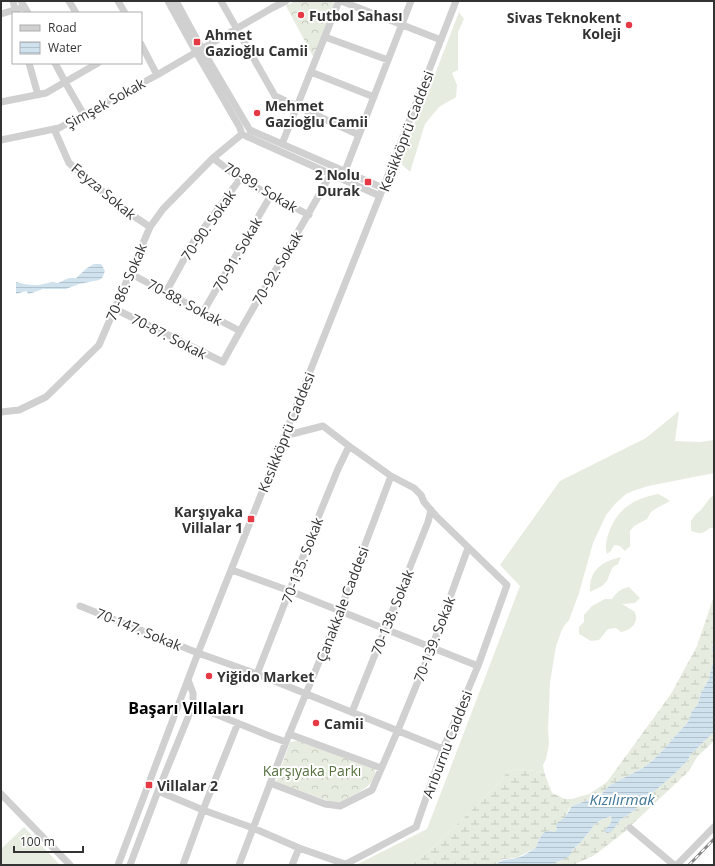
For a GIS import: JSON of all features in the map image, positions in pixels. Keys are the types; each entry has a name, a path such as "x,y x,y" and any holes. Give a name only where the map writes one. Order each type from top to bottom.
{"street":[{"path":"13,1 16,11"},
{"path":"69,1 75,12"},
{"path":"118,1 124,12"},
{"path":"168,1 199,51 245,132 380,196"},
{"path":"176,1 199,51"},
{"path":"221,1 276,96 359,135"},
{"name":"Şimşek Sokak","path":"1,139 59,128 199,51 236,29 270,4 286,1"},
{"path":"282,144 340,1 441,40"},
{"path":"345,171 411,1"},
{"name":"Kesikköprü Caddesi","path":"118,865 198,653 456,1"},
{"path":"1,14 16,11 24,7"},
{"path":"325,37 388,60"},
{"path":"142,46 157,75"},
{"path":"29,64 38,95"},
{"path":"56,64 84,115"},
{"path":"1,102 46,93 96,64"},
{"path":"311,72 374,97"},
{"name":"Feyza Sokak","path":"54,129 69,163 123,209 150,227"},
{"path":"245,132 282,144 383,188"},
{"name":"70-86. Sokak","path":"1,412 19,410 46,397 99,345 131,274 150,227 163,209 213,158 245,132"},
{"name":"70-89. Sokak","path":"213,158 240,179 309,215"},
{"name":"70-92. Sokak","path":"223,362 309,215 331,173"},
{"name":"70-90. Sokak","path":"166,292 194,241 240,179"},
{"name":"70-91. Sokak","path":"203,312 271,195"},
{"name":"70-88. Sokak","path":"131,274 240,331"},
{"name":"70-87. Sokak","path":"115,309 223,362"},
{"path":"284,436 323,426 391,476 414,488 421,495 424,502 437,518 468,548"},
{"name":"70-135. Sokak","path":"257,674 332,483 349,446"},
{"name":"Çanakkale Caddesi","path":"238,865 289,734 340,611 391,476"},
{"name":"70-138. Sokak","path":"352,712 428,522 431,510"},
{"name":"Arıburnu Caddesi","path":"345,865 416,827 443,748 478,666 507,585 468,548"},
{"name":"70-139. Sokak","path":"270,782 325,804 340,806 372,790 432,648 468,548"},
{"path":"232,570 290,590 478,666"},
{"name":"70-147. Sokak","path":"80,606 443,748"},
{"path":"130,865 193,705 193,693 188,680"},
{"path":"193,705 286,742"},
{"path":"183,865 203,810 238,723"},
{"path":"289,734 381,768"},
{"path":"149,783 158,791"},
{"path":"146,790 158,791 345,865"},
{"path":"1,794 70,865"},
{"path":"678,865 714,827"},
{"path":"630,828 674,865"},
{"path":"292,865 299,848"}],"green space":[{"path":"295,1 331,1 336,4 314,58 286,6"},
{"path":"459,12 464,19 458,32 458,70 452,73 457,85 456,97 439,107 425,124 410,172 398,161 427,95"},
{"path":"679,411 675,441 700,442 714,440 714,473 648,486 633,491 626,494 606,515 593,543 579,593 569,620 561,632 556,646 550,682 548,729 549,744 546,759 543,765 544,772 518,769 507,772 498,784 436,845 410,865 356,865 427,829 520,586 500,565 560,481 646,438"},
{"path":"658,494 670,501 651,512 647,519 634,526 630,531 630,546 625,551 620,546 614,545 611,551 607,554 606,544 608,535 611,526 620,512 640,499"},
{"path":"714,495 714,528 710,528 701,533 691,531 691,521"},
{"path":"621,557 618,564 612,568 607,581 602,586 590,592 592,578 598,568 608,561"},
{"path":"629,587 640,598 635,603 622,604 635,612 635,622 628,630 621,632 616,628 608,629 599,640 591,641 579,634 579,627 584,622 584,615 592,606 605,599 612,599 619,591"},
{"path":"714,596 714,639 712,650 714,657 709,679 701,693 698,704 692,711 688,722 653,760 643,768 610,785 600,796 572,806 555,832 548,831 540,837 536,848 516,858 501,860 495,865 410,865 436,845 498,784 507,772 518,769 544,772 552,793 565,799 572,799 589,794 607,782 671,694 697,646"},
{"path":"714,730 714,741 697,757 689,771 623,833 593,856 573,865 550,865 562,860 581,842 595,824 601,820 611,816 612,818 610,824 606,828 616,826 620,820 635,810 688,760 690,755 713,733"},
{"name":"Karşıyaka Parkı","path":"300,740 375,769 375,774 371,783 363,790 341,802 331,802 276,782 290,742"},
{"path":"24,827 60,865 1,865 1,849"}],"water":[{"path":"94,264 101,264 105,271 102,278 99,280 79,284 66,289 43,289 29,294 26,291 16,294 16,282 33,285 52,282 58,283 69,278 76,278"},
{"path":"714,639 714,657 712,650"},
{"name":"Kızılırmak","path":"714,657 713,733 690,755 688,760 674,774 635,810 620,820 611,832 607,833 604,831 610,823 611,816 595,824 581,842 572,850 568,857 550,865 495,865 503,860 521,856 536,848 543,833 548,831 555,832 557,829 556,825 565,817 572,806 600,796 610,785 643,768 653,760 688,722 692,711 698,704 701,693 709,679"}],"railway":[{"path":"689,865 714,839"}],"place":[{"name":"Futbol Sahası","path":"301,15"},
{"name":"Sivas Teknokent Koleji","path":"629,25"},
{"name":"Ahmet Gazioğlu Camii","path":"197,42"},
{"name":"Mehmet Gazioğlu Camii","path":"257,113"},
{"name":"2 Nolu Durak","path":"368,182"},
{"name":"Karşıyaka Villalar 1","path":"251,519"},
{"name":"Yiğido Market","path":"209,676"},
{"name":"Camii","path":"316,723"},
{"name":"Villalar 2","path":"149,785"}],"district":[{"name":"Başarı Villaları","path":"186,708"}]}
